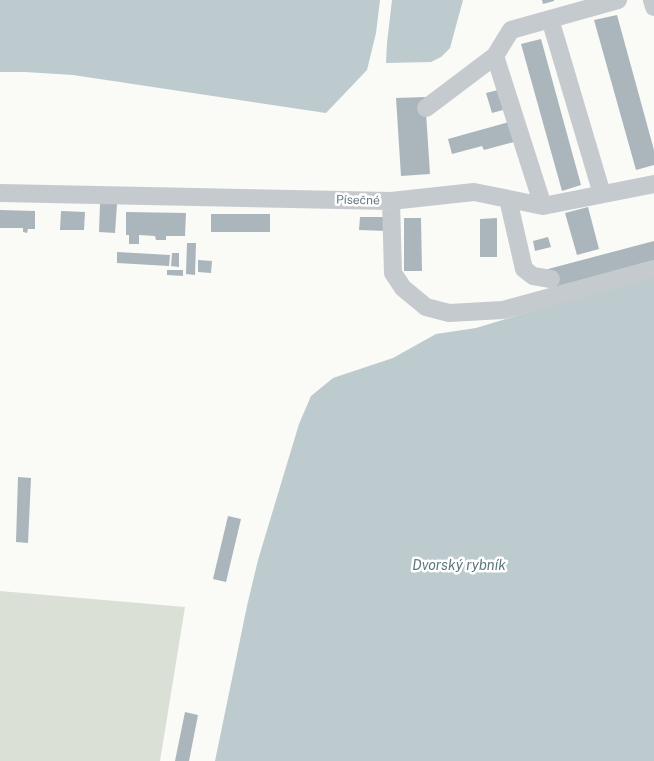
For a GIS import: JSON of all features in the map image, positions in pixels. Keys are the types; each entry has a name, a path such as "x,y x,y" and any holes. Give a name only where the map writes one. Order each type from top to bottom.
{"street":[{"path":"426,108 495,56 511,30 618,0"},
{"path":"652,0 654,7"},
{"path":"550,19 602,194"},
{"path":"495,56 543,206"},
{"path":"391,201 474,192 543,206 654,184"},
{"name":"Písečné","path":"0,193 391,201 393,273 403,288 426,307 449,313 503,310 654,269"},
{"path":"508,199 524,269 533,276 551,279"}],"shaded area":[{"path":"0,591 185,607 160,761 0,761"}],"water":[{"path":"0,0 380,0 376,33 367,70 326,113 73,75 0,72"},
{"path":"392,0 463,0 450,48 441,57 431,62 386,63"},
{"name":"Dvorský rybník","path":"654,274 654,761 215,761 258,560 299,424 311,396 333,378 393,358 436,334 476,328"}],"building":[{"path":"542,0 554,0 554,1 543,4"},
{"path":"617,15 654,150 654,165 636,170 594,20"},
{"path":"541,39 581,185 562,191 521,44"},
{"path":"498,90 503,110 492,113 486,93"},
{"path":"425,97 430,174 401,176 396,98"},
{"path":"509,122 514,142 484,150 482,146 452,154 448,139"},
{"path":"100,204 117,204 115,233 99,232"},
{"path":"588,207 599,249 577,255 565,213"},
{"path":"0,210 35,211 35,229 28,229 27,233 23,232 23,228 0,228"},
{"path":"61,211 85,212 84,230 60,230"},
{"path":"126,212 186,213 185,236 166,236 166,240 156,240 155,236 139,235 139,244 129,244 129,235 126,235"},
{"path":"211,214 270,214 270,232 211,232"},
{"path":"360,217 387,217 387,231 359,230"},
{"path":"404,218 421,218 422,271 404,271"},
{"path":"497,218 497,257 480,257 480,219"},
{"path":"548,237 551,247 535,251 533,241"},
{"path":"654,241 654,264 554,291 548,269"},
{"path":"187,243 196,243 195,275 186,274"},
{"path":"117,252 170,255 169,266 117,263"},
{"path":"172,253 179,253 179,267 171,266"},
{"path":"198,260 212,261 211,273 198,272"},
{"path":"167,270 183,270 183,276 167,275"},
{"path":"18,477 31,478 28,543 16,542"},
{"path":"228,516 241,519 226,582 213,579"},
{"path":"185,712 198,715 189,761 175,761"}]}
